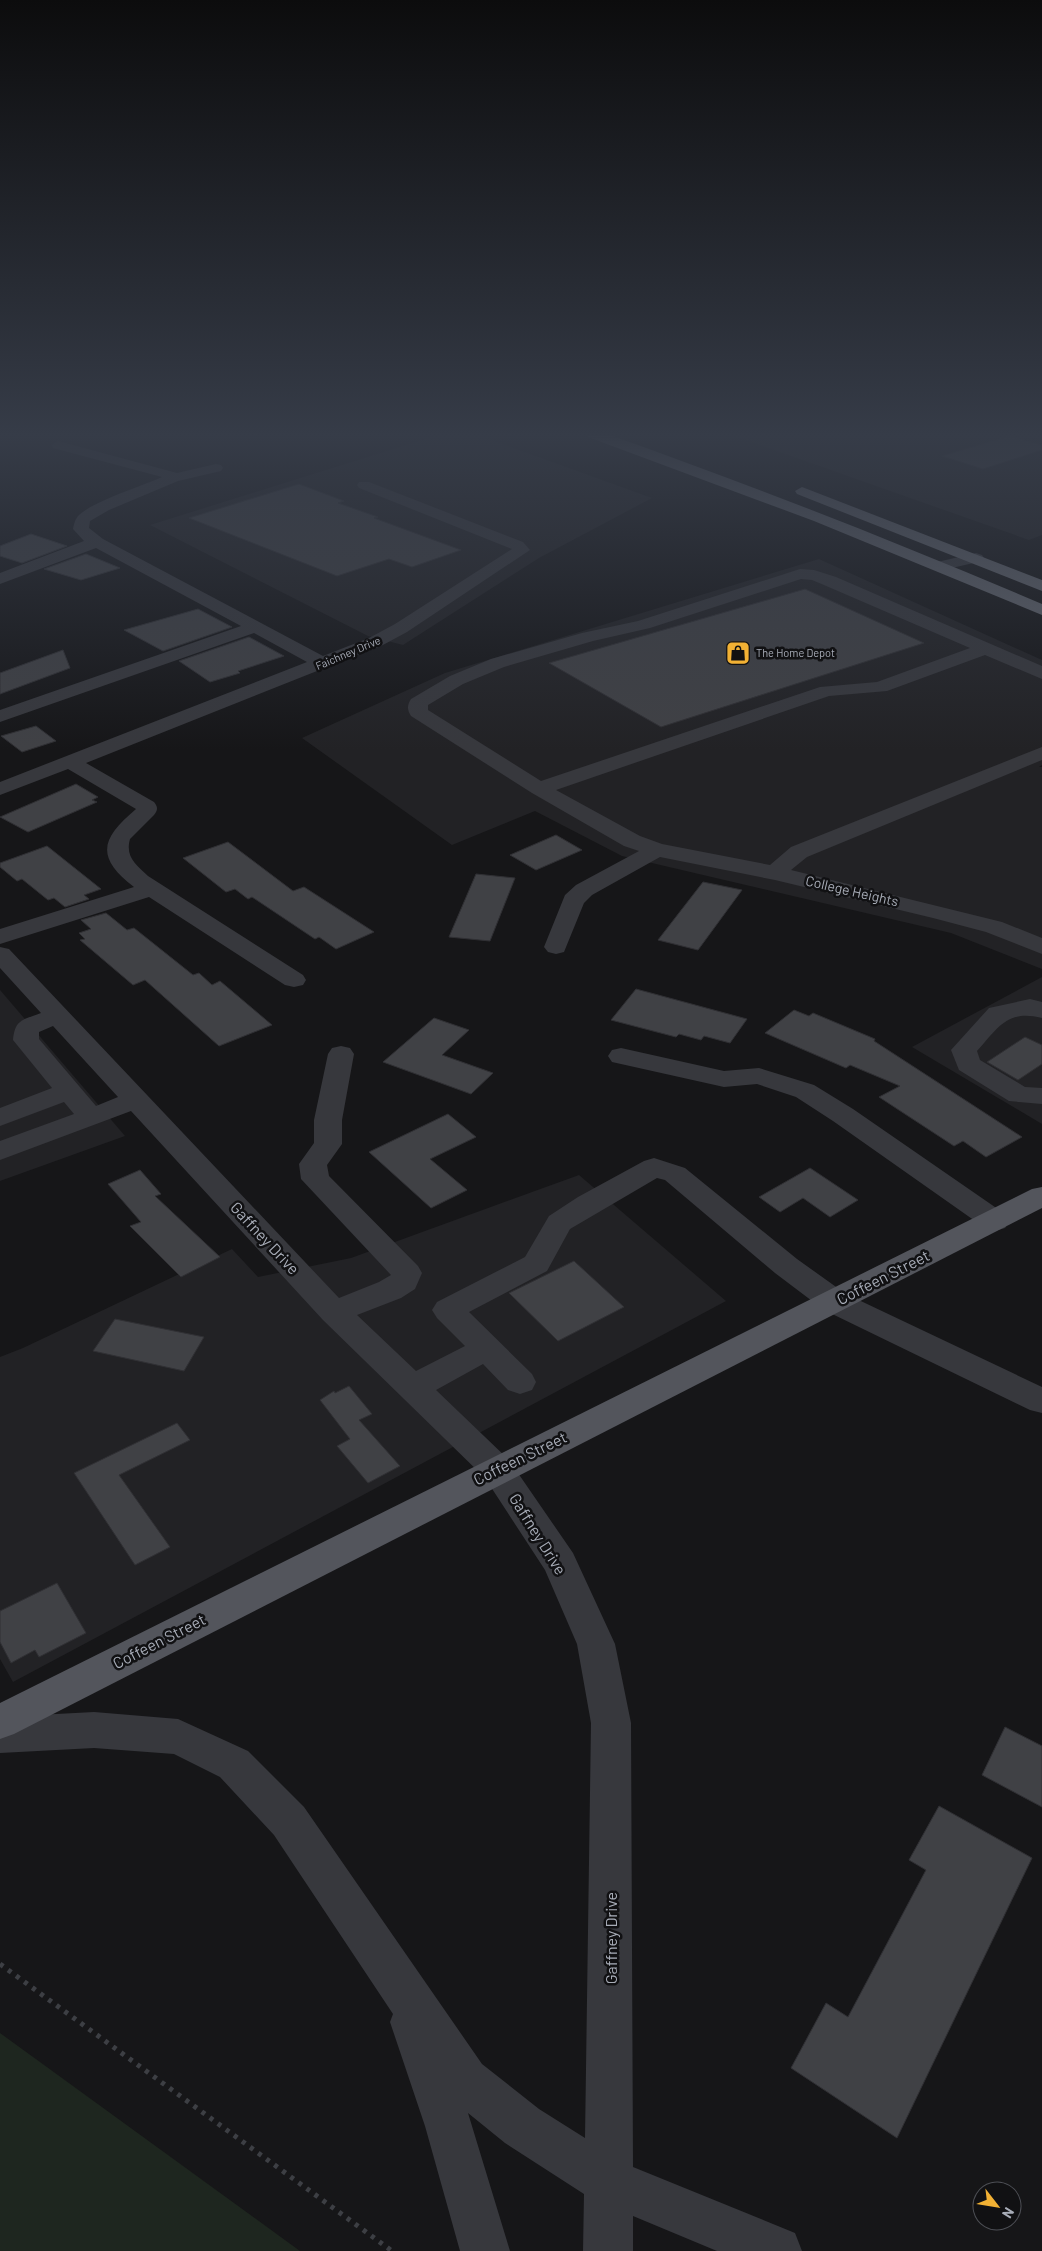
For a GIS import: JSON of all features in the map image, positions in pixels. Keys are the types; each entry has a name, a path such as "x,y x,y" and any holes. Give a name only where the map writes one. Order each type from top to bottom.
{"highway":[{"path":"865,539 1042,616"},
{"path":"872,539 1042,610"},
{"path":"928,539 1042,584"},
{"path":"928,539 1042,584"}],"main road":[{"name":"Coffeen Street","path":"0,1722 497,1469 834,1302 1042,1196"}],"street":[{"path":"92,539 324,664"},
{"name":"Faichney Drive","path":"8,786 324,664 375,642 401,628 522,550 518,545 503,539"},
{"path":"0,580 97,542"},
{"path":"939,566 976,558"},
{"name":"College Heights","path":"987,648 830,581 814,575 800,574 706,606 488,665 437,690 418,703 418,712 539,789 632,841 657,850 776,873 939,912 994,927 1042,947"},
{"path":"0,716 255,627"},
{"path":"539,789 826,691 880,687 987,648 1042,673"},
{"path":"776,873 799,852 1042,753"},
{"path":"70,762 148,806 147,811 122,831 116,845 120,860 140,881 294,980"},
{"path":"0,768 8,786"},
{"path":"556,947 573,900 584,890 657,850"},
{"path":"0,937 151,889"},
{"name":"Gaffney Drive","path":"0,954 334,1312 497,1469 560,1563 596,1644 611,1723 608,2251"},
{"path":"1042,1010 1030,1007 998,1014 964,1050 968,1064 1019,1095 1042,1096"},
{"path":"56,1015 27,1028 26,1040 91,1117"},
{"path":"334,1312 390,1290 404,1282 408,1273 315,1179 312,1164 328,1144 328,1120 341,1054"},
{"path":"621,1056 724,1080 759,1076 805,1091 843,1115 995,1221"},
{"path":"0,1118 69,1091"},
{"path":"0,1151 136,1100"},
{"path":"520,1382 448,1310 536,1264 559,1223 588,1204 654,1167 675,1174 786,1266 834,1302 1042,1401"},
{"path":"412,1388 487,1348"},
{"path":"0,1735 94,1730 178,1736 234,1764 289,1821 465,2081 522,2126 607,2181 777,2251"},
{"path":"402,1990 449,2126 484,2251"}],"path":[{"path":"0,1964 392,2251"}],"shaded area":[{"path":"178,539 575,539 539,558 403,645 368,636"},
{"path":"819,559 1042,660 1042,765 1039,767 1042,767 1042,969 951,933 622,856 535,811 452,845 302,738 445,673"},
{"path":"1042,977 1042,1124 912,1047"},
{"path":"0,990 125,1136 0,1181"},
{"path":"579,1175 726,1301 13,1682 0,1659 0,1357 23,1348 232,1249 258,1277 351,1258"},
{"path":"0,2033 300,2251 0,2251"}],"building":[{"path":"18,539 46,539 67,546 22,563 0,556 0,546"},
{"path":"243,539 431,539 461,550 412,567 389,559 337,576"},
{"path":"86,554 120,568 81,580 44,569"},
{"name":"The Home Depot","path":"805,589 924,643 661,727 549,663"},
{"path":"198,609 232,627 163,651 124,630"},
{"path":"249,637 284,656 210,682 179,661"},
{"path":"63,650 70,668 0,694 0,673"},
{"path":"36,726 56,741 22,752 1,736"},
{"path":"76,784 98,797 92,800 97,802 28,832 0,817"},
{"path":"556,835 582,850 536,870 510,855"},
{"path":"228,842 293,891 304,887 374,932 336,949 319,937 315,939 252,897 248,899 235,889 226,892 183,858"},
{"path":"47,846 101,889 84,895 89,899 65,907 54,898 48,900 22,879 17,881 0,867 0,863"},
{"path":"476,874 515,878 490,941 449,937"},
{"path":"703,882 742,890 698,950 658,940"},
{"path":"106,913 127,930 134,928 193,975 199,973 212,985 220,981 272,1025 219,1046 145,980 133,985 80,940 85,939 79,933 91,929 81,920"},
{"path":"636,989 747,1019 730,1043 704,1036 701,1040 679,1034 676,1037 611,1020"},
{"path":"794,1010 809,1016 813,1013 875,1039 874,1041 1022,1137 986,1157 963,1141 954,1146 879,1097 900,1086 850,1065 846,1068 765,1033"},
{"path":"434,1018 469,1030 442,1055 493,1073 471,1094 383,1062"},
{"path":"1025,1037 1042,1045 1042,1064 1018,1080 987,1062"},
{"path":"448,1114 476,1137 430,1159 467,1190 431,1208 369,1152"},
{"path":"810,1168 858,1200 830,1217 803,1198 780,1212 759,1197"},
{"path":"140,1170 161,1194 155,1196 220,1257 181,1277 130,1226 141,1222 108,1184"},
{"path":"574,1261 624,1307 558,1341 509,1293"},
{"path":"115,1319 204,1337 184,1371 93,1351"},
{"path":"349,1386 372,1414 359,1420 400,1466 368,1483 337,1446 350,1439 320,1400 334,1391 335,1393"},
{"path":"177,1423 190,1440 119,1475 170,1547 135,1565 74,1473"},
{"path":"57,1583 86,1633 39,1657 35,1650 11,1663 0,1642 0,1611"},
{"path":"1005,1727 1042,1746 1042,1807 982,1775"},
{"path":"939,1806 1032,1858 897,2138 791,2068 826,2003 848,2017 926,1870 909,1860"}],"place":[{"name":"The Home Depot","path":"738,653"}]}
